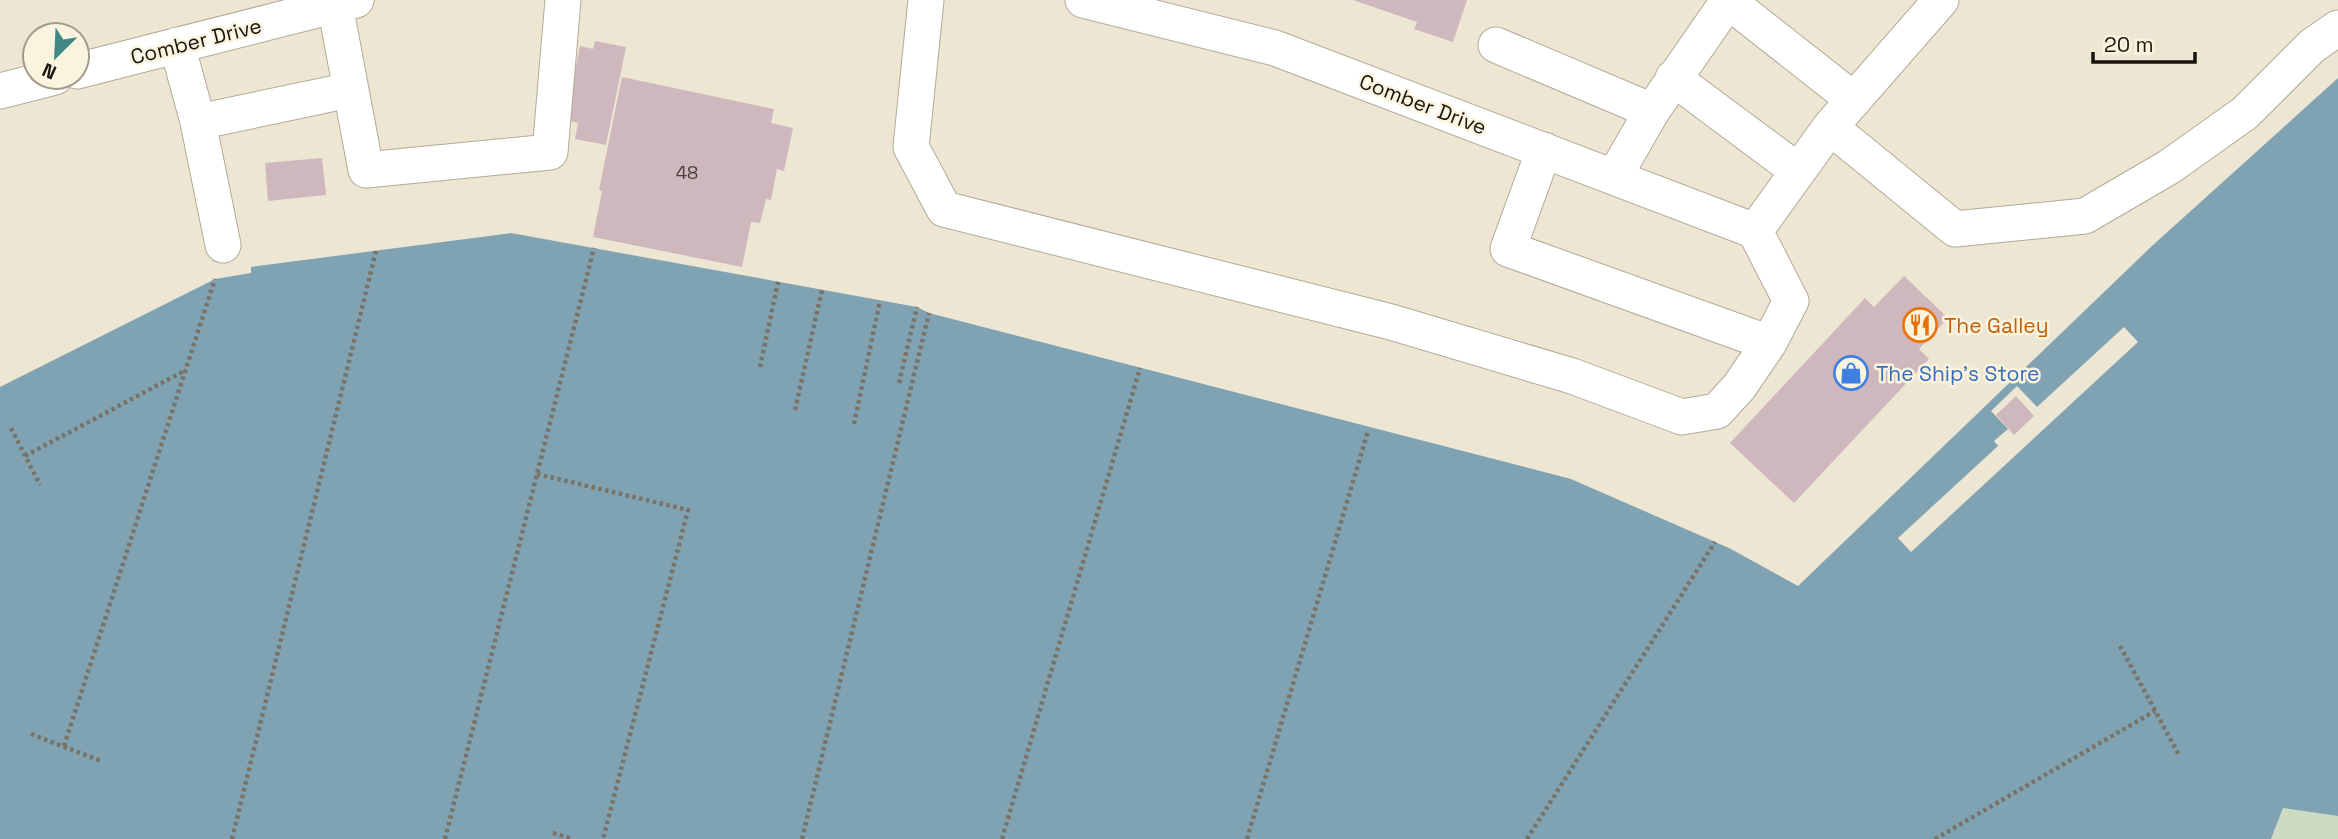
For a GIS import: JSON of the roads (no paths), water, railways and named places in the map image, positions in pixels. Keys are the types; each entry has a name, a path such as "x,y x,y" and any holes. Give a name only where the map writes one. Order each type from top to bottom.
{"street":[{"path":"346,3 350,90 366,170 550,152 563,0"},
{"path":"926,0 911,147 944,209 1391,322 1572,376 1682,417 1717,411 1739,387 1769,342 1791,301 1755,231 1830,127 1941,0"},
{"name":"Comber Drive","path":"1083,0 1275,48 1755,231"},
{"path":"1614,177 1673,78 1728,1 1854,100"},
{"name":"Comber Drive","path":"91,67 346,3"},
{"path":"1830,127 1955,229 2085,216 2169,167 2245,113 2312,46 2338,27"},
{"path":"177,45 198,122 223,245"},
{"path":"1496,45 1652,111"},
{"path":"1673,78 1798,171"},
{"path":"0,91 21,86"},
{"path":"198,122 350,90"},
{"path":"1544,150 1508,249 1769,342"}],"water":[{"path":"2338,78 2338,816 2283,808 2271,839 0,839 0,387 215,279 251,273 251,267 511,233 917,307 929,313 1571,479 1729,548 1798,586 2153,245"}],"place":[{"name":"The Galley","path":"1920,325"},
{"name":"The Ship's Store","path":"1851,373"}]}
